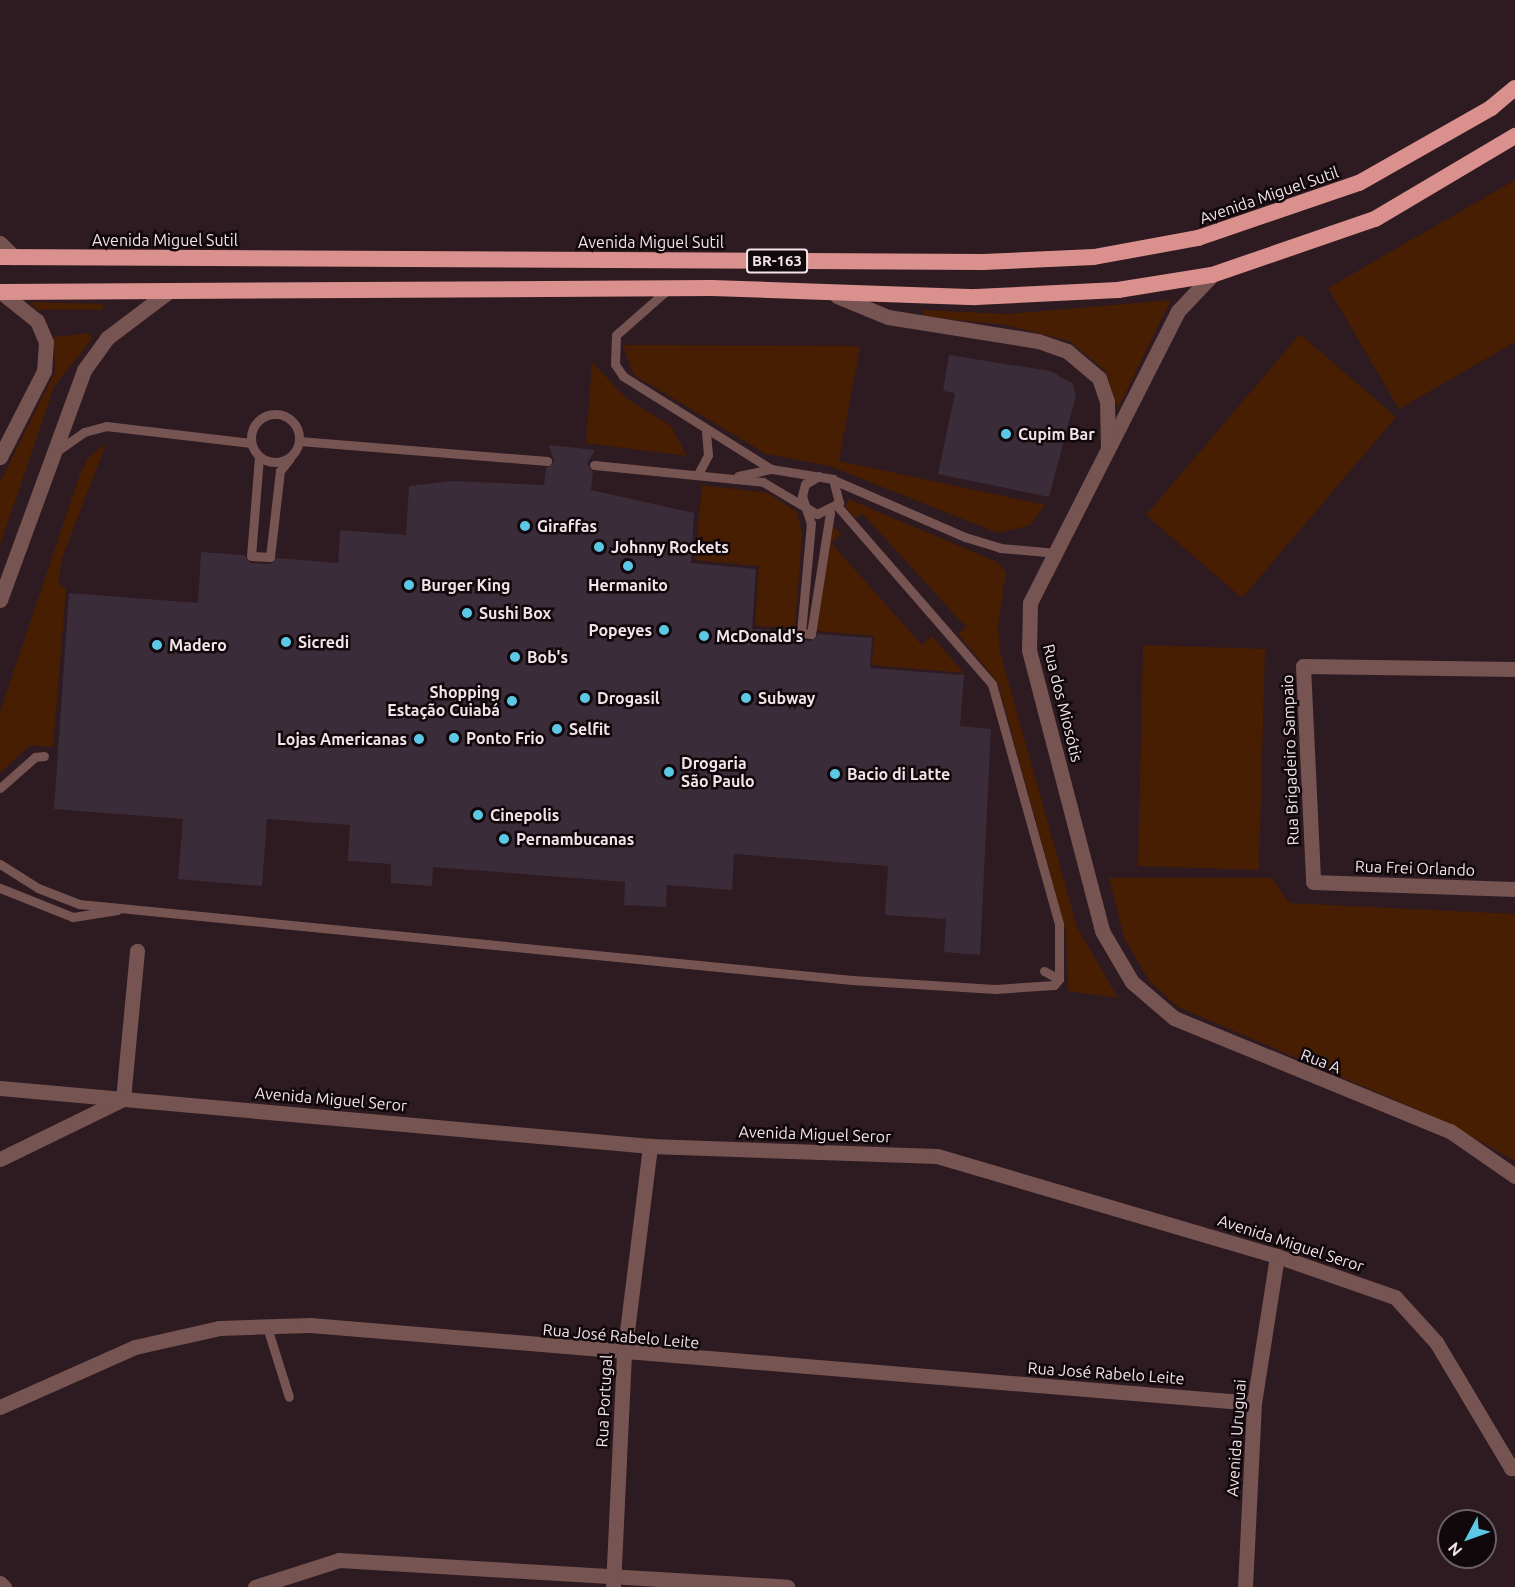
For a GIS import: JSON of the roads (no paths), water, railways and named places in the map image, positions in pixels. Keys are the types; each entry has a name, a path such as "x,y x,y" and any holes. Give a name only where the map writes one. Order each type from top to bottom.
{"highway":[{"name":"Avenida Miguel Sutil","path":"7,257 983,262 1094,257 1198,238 1359,183 1491,108 1515,88"},
{"name":"BR-163","path":"0,292 669,288 837,296 1045,295 1212,275 1375,219 1515,136"}],"street":[{"path":"0,243 7,257"},
{"name":"Rua dos Miosótis","path":"1122,969 1102,931 1029,650 1030,603 1107,456 1178,311 1212,275"},
{"path":"0,292 37,321 46,342 44,371 0,457"},
{"path":"0,600 84,370 107,338 168,292"},
{"name":"Rua dos Miosótis","path":"837,296 888,317 1038,341 1067,351 1099,378 1110,425 1107,456"},
{"name":"Rua Brigadeiro Sampaio","path":"1313,882 1303,666 1515,669"},
{"name":"Rua Frei Orlando","path":"1313,882 1515,889"},
{"path":"0,1159 123,1099 137,951"},
{"name":"Rua A","path":"1122,969 1152,1001 1197,1031 1450,1131 1515,1176"},
{"name":"Avenida Miguel Seror","path":"0,1088 650,1146 937,1156 1278,1256 1395,1297 1414,1313 1514,1469"},
{"name":"Rua Portugal","path":"613,1581 624,1355 650,1146"},
{"name":"Avenida Uruguai","path":"1245,1587 1254,1403 1278,1256"},
{"name":"Rua José Rabelo Leite","path":"0,1407 135,1347 219,1328 310,1325 624,1355 1254,1403"},
{"path":"255,1587 339,1560 613,1581 787,1587"},
{"path":"0,1583 4,1587"}],"lane":[{"path":"669,288 621,326 613,348 615,364 633,386 771,469"},
{"path":"271,414 293,422 299,441 280,471 270,557 251,556 259,457 251,443 253,427 271,414"},
{"path":"53,455 84,432 106,426 251,443"},
{"path":"698,474 708,455 706,431"},
{"path":"299,441 547,461"},
{"path":"259,457 274,462 290,458"},
{"path":"594,465 762,482 817,514 833,509"},
{"path":"730,478 771,469 821,475 965,537 1000,548 1057,553"},
{"path":"821,475 802,489 811,523 801,633 811,634 833,509 840,490 833,479"},
{"path":"833,509 992,684 1054,904 1059,979"},
{"path":"0,788 35,757 44,756"},
{"path":"0,864 38,888 79,904 852,980 1033,989 1047,988 1059,979"},
{"path":"0,888 73,917 124,908"},
{"path":"1044,971 1059,979"},
{"path":"267,1327 289,1397"}],"place":[{"name":"Cupim Bar","path":"1006,434"},
{"name":"Giraffas","path":"525,526"},
{"name":"Johnny Rockets","path":"599,547"},
{"name":"Hermanito","path":"628,566"},
{"name":"Burger King","path":"409,585"},
{"name":"Sushi Box","path":"467,613"},
{"name":"Popeyes","path":"664,630"},
{"name":"McDonald's","path":"704,636"},
{"name":"Sicredi","path":"286,642"},
{"name":"Madero","path":"157,645"},
{"name":"Bob's","path":"515,657"},
{"name":"Drogasil","path":"585,698"},
{"name":"Subway","path":"746,698"},
{"name":"Shopping Estação Cuiabá","path":"512,701"},
{"name":"Selfit","path":"557,729"},
{"name":"Ponto Frio","path":"454,738"},
{"name":"Lojas Americanas","path":"419,739"},
{"name":"Drogaria São Paulo","path":"669,772"},
{"name":"Bacio di Latte","path":"835,774"},
{"name":"Cinepolis","path":"478,815"},
{"name":"Pernambucanas","path":"504,839"}]}
